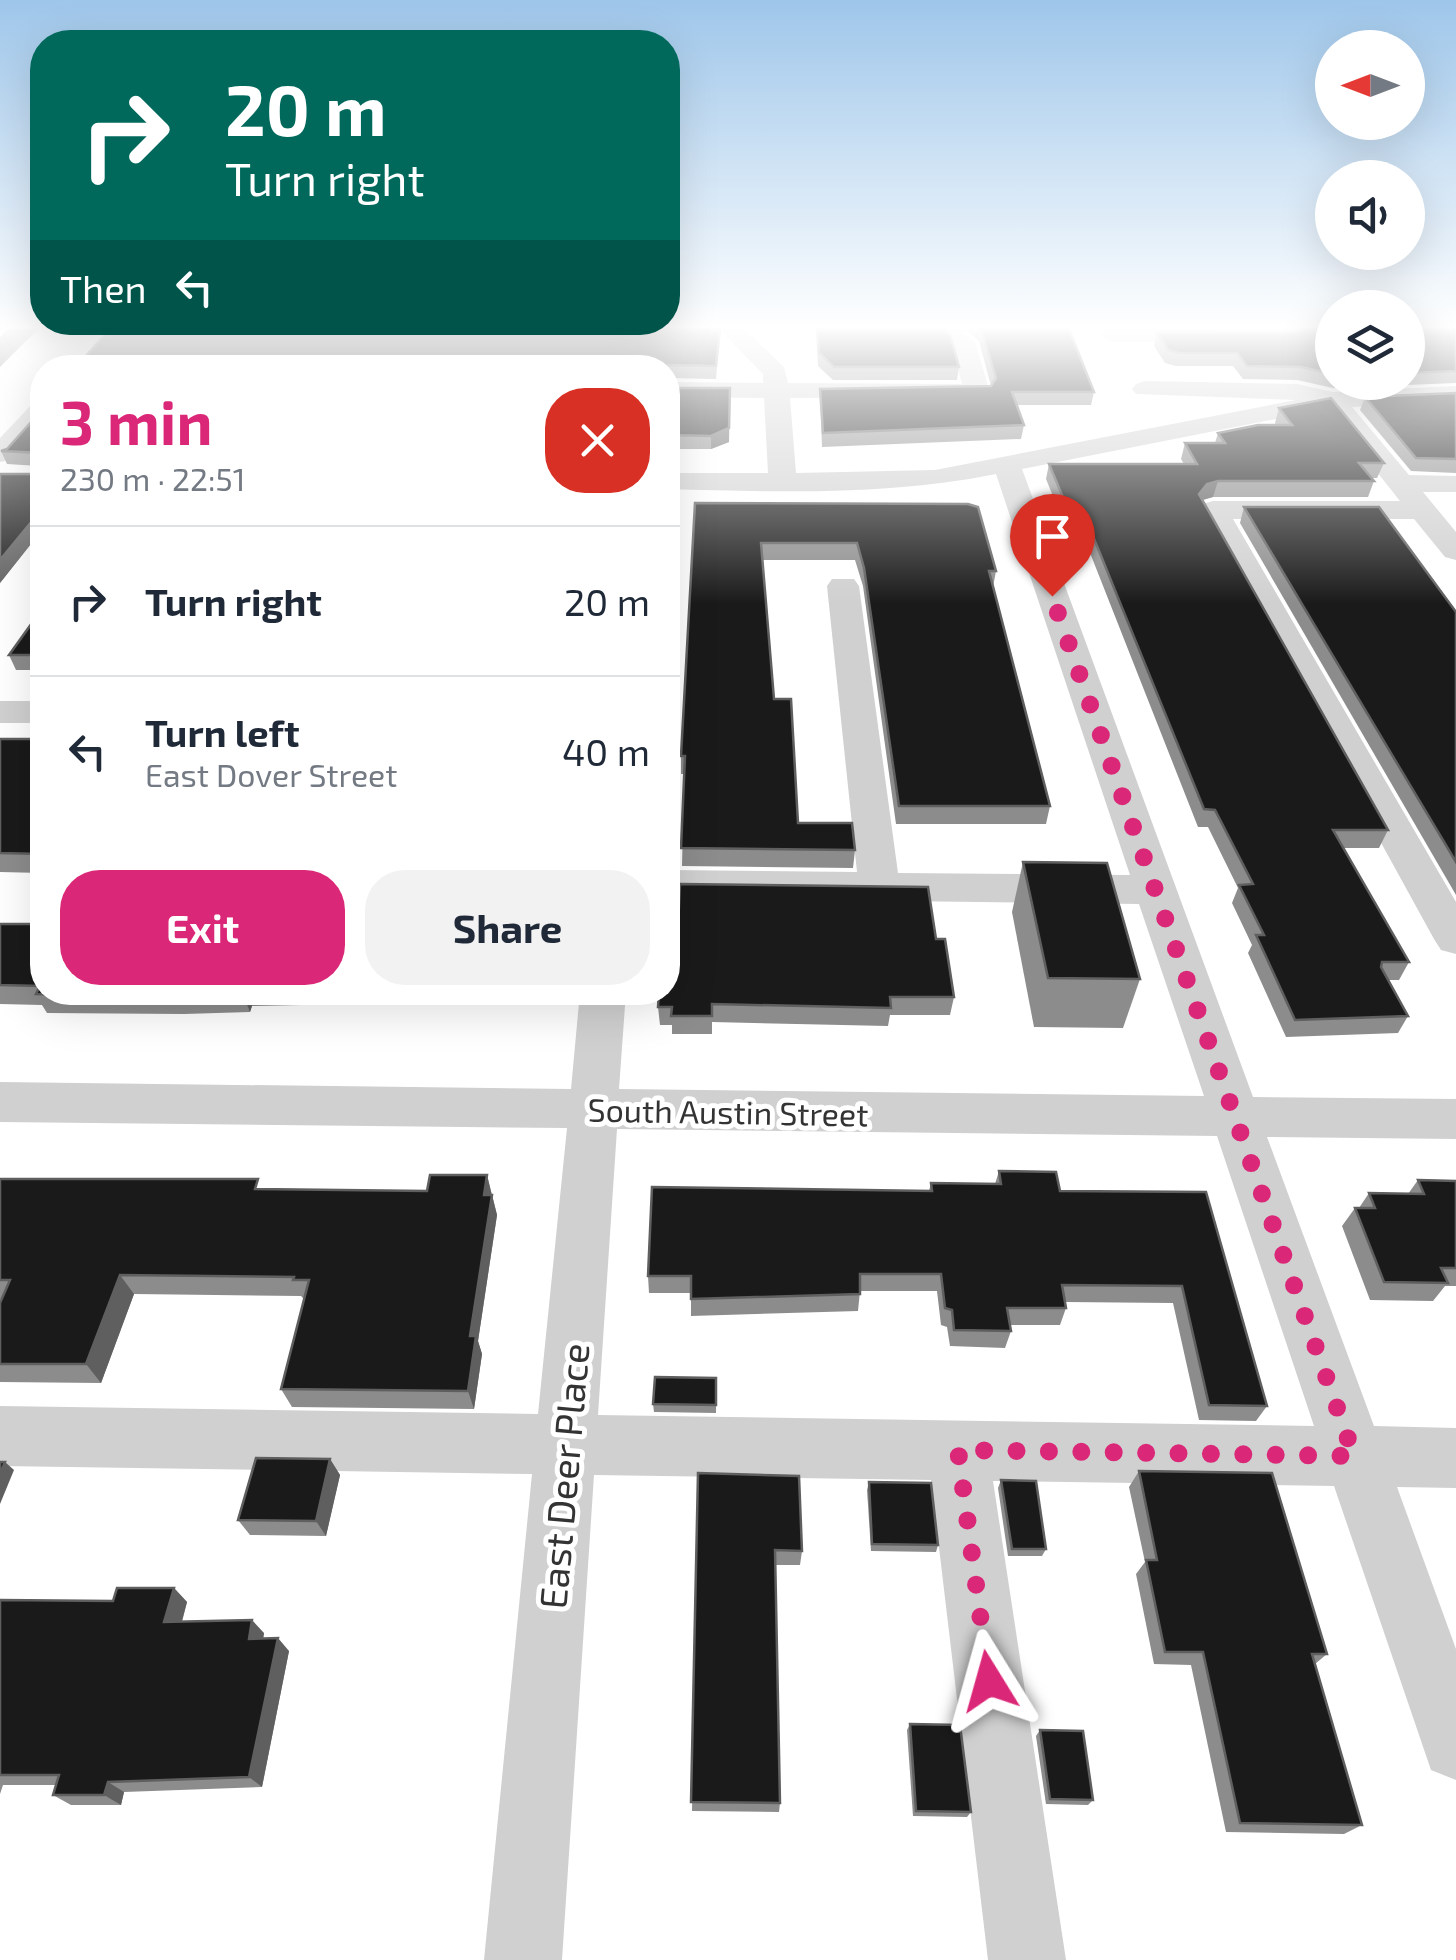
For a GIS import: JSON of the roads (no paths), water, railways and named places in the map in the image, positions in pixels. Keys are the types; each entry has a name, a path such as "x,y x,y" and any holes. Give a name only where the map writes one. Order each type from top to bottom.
{"street":[{"path":"778,420 783,482"},
{"path":"1191,420 1202,428"},
{"path":"680,481 935,478 1237,420"},
{"path":"1350,420 1456,551"},
{"path":"5,469 30,428"},
{"path":"1006,467 1456,1745"},
{"path":"1400,483 1456,484"},
{"path":"1422,510 1213,510 1456,939"},
{"path":"843,586 880,886"},
{"path":"0,712 30,712"},
{"path":"680,884 1156,890"},
{"name":"East Deer Place","path":"523,1960 602,1005"},
{"name":"South Austin Street","path":"0,1102 1456,1119"},
{"path":"0,1436 1456,1458"},
{"path":"958,1450 1026,1960"}]}
